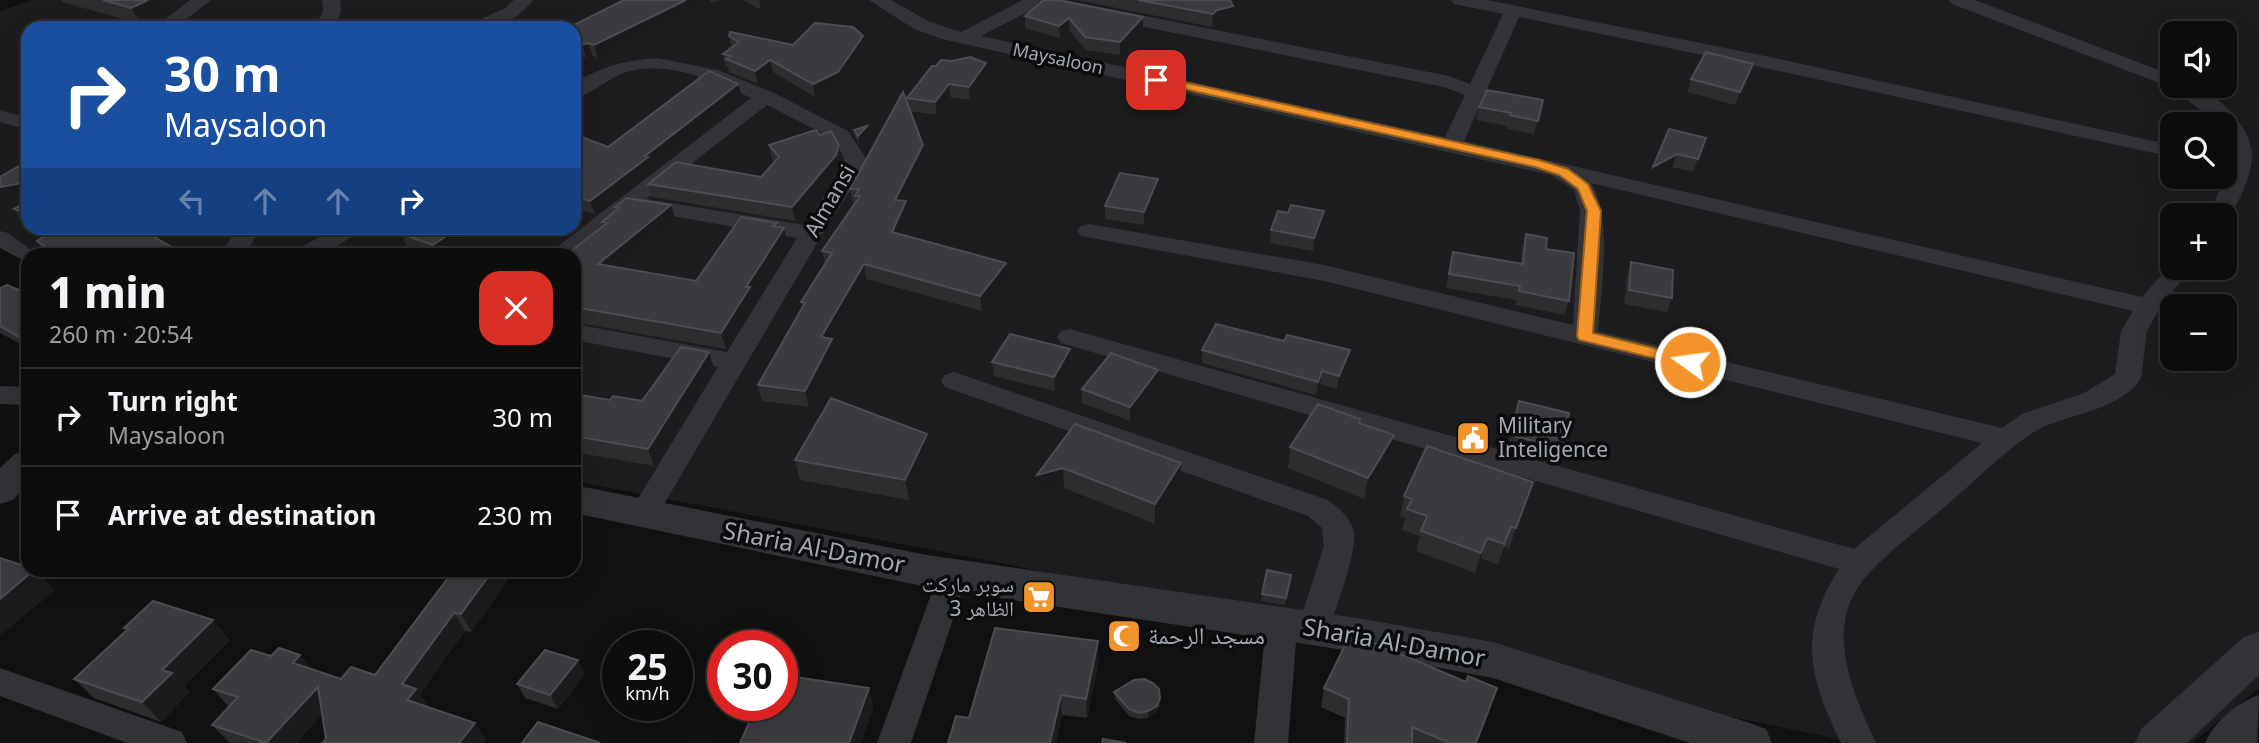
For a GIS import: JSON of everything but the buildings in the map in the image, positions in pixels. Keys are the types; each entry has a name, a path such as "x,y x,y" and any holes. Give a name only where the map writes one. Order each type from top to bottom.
{"street":[{"path":"173,21 202,0"},
{"path":"327,21 332,11 331,0"},
{"path":"492,21 511,12 524,0"},
{"name":"Maysaloon","path":"878,0 921,25 963,38 1555,169 1583,187 1594,211 1585,336"},
{"path":"1460,0 1508,7 2160,148"},
{"path":"1958,0 2160,77"},
{"path":"963,38 1037,1 1449,82 1476,93"},
{"path":"1452,145 1476,93 1508,7"},
{"name":"Almansi","path":"581,88 611,71 649,63 668,64 717,76 841,135 855,158 851,172 811,233 643,514"},
{"path":"566,248 765,97"},
{"path":"2202,98 2217,112"},
{"path":"0,116 21,122"},
{"path":"2237,132 2241,140 2237,152"},
{"path":"1555,169 2148,306"},
{"path":"626,202 811,233"},
{"path":"1089,231 1324,273 2006,439"},
{"path":"316,248 338,235"},
{"path":"0,238 21,252"},
{"path":"1859,743 1836,695 1829,654 1829,619 1842,589 1864,556 1917,516 2006,439 2032,421 2094,400 2128,378 2134,331 2148,306 2170,280"},
{"path":"581,332 736,362"},
{"path":"1070,337 1860,563"},
{"path":"954,381 1318,508 1334,520 1341,531 1339,546 1297,626 1271,743"},
{"path":"0,395 21,396"},
{"path":"0,490 21,470"},
{"name":"Sharia Al-Damor","path":"581,501 953,575 1297,626 1493,660 1750,743"},
{"path":"894,743 953,575"},
{"path":"2158,743 2259,649"},
{"path":"0,682 170,743"},
{"path":"2227,743 2259,714"}],"shaded area":[{"path":"33,0 2259,0 2259,688 2192,743 1856,743 1020,567 581,482 581,248 25,248 0,233 0,11"}],"place":[{"name":"Military Inteligence","path":"1473,438"},
{"name":"سوبر ماركت الظاهر 3","path":"1039,597"},
{"name":"مسجد الرحمة","path":"1124,636"}],"route":[{"path":"1156,80 1539,164 1563,172 1583,187 1594,211 1585,336 1690,362"}]}
